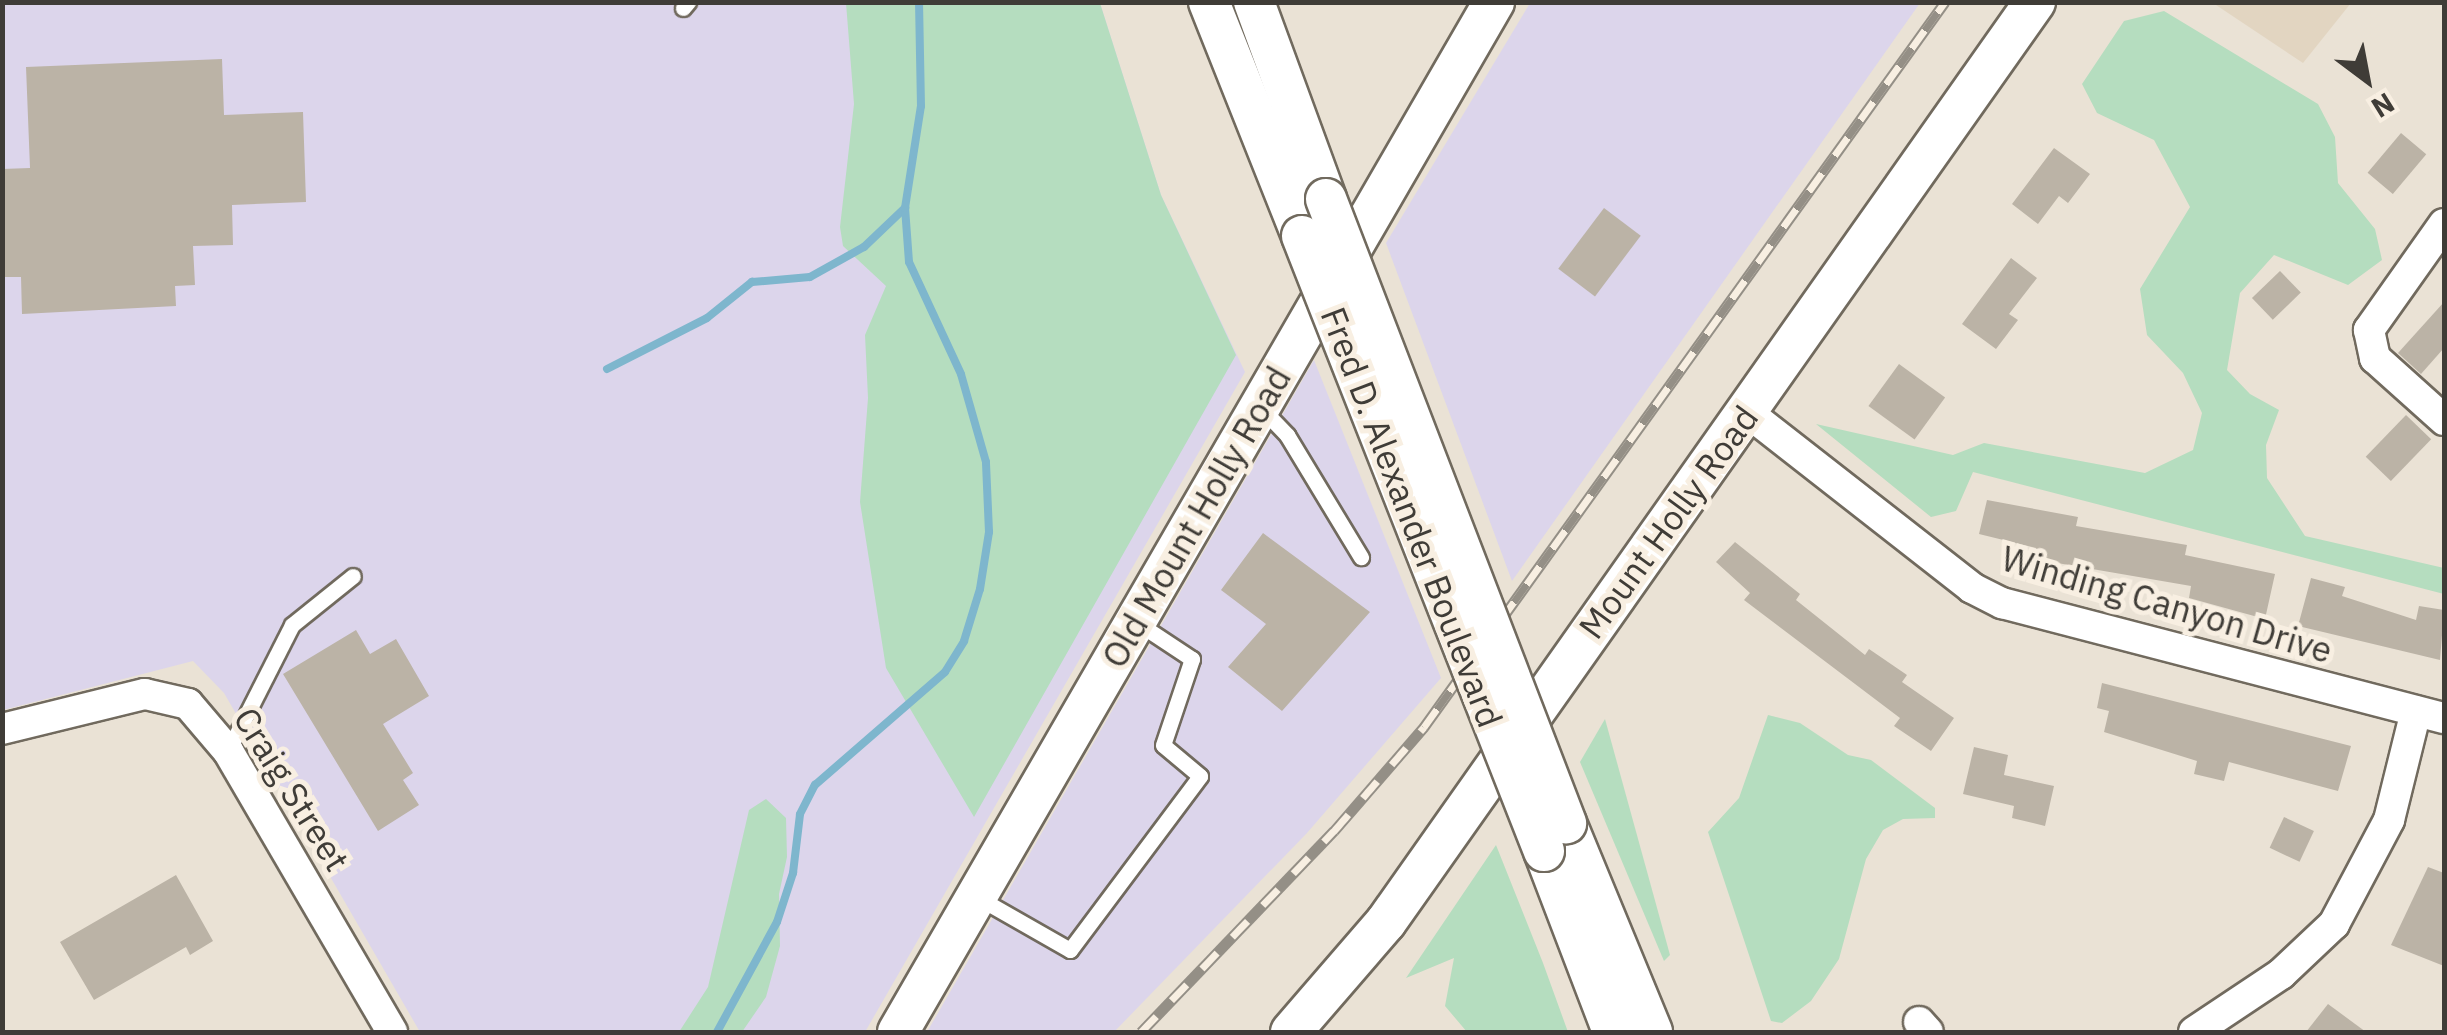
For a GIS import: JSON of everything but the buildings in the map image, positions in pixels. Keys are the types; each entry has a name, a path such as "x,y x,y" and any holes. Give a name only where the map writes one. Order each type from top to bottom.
{"street":[{"name":"Fred D. Alexander Boulevard","path":"1209,2 1302,236 1555,837 1652,1032"},
{"name":"Fred D. Alexander Boulevard","path":"1254,2 1555,837 1613,1032"},
{"name":"Old Mount Holly Road","path":"898,1032 1494,2"},
{"name":"Mount Holly Road","path":"1291,1032 1386,922 2035,2"},
{"path":"2444,224 2369,330 2375,358 2444,420"},
{"name":"Winding Canyon Drive","path":"1747,412 1972,588 2002,603 2430,714"},
{"name":"Craig Street","path":"2,729 145,694 167,696 206,718 392,1032"},
{"path":"2194,1032 2281,974 2334,924 2388,820 2430,714"}],"lane":[{"path":"1260,407 1287,435 1361,557"},
{"path":"228,751 292,625 353,576"},
{"path":"977,898 1070,950 1200,776 1163,745 1192,659 1134,621"}],"shaded area":[{"path":"3,3 1100,3 1161,195 1245,372 865,1032 420,1032 224,693 193,661 3,710"},
{"path":"1530,3 1920,3 1512,581 1386,243"},
{"path":"2213,3 2351,3 2303,63"},
{"path":"1314,360 1441,678 1307,833 1114,1032 927,1032"}],"green space":[{"path":"846,3 1100,3 1161,195 1236,355 974,817 886,668 860,502 868,398 865,335 886,286 843,246 840,227 854,104"},
{"path":"2164,11 2318,104 2335,137 2338,183 2375,229 2382,260 2348,285 2274,255 2240,293 2227,370 2250,394 2279,410 2266,445 2267,478 2305,536 2444,568 2444,594 1973,472 1956,511 1931,517 1816,424 1953,455 1984,443 2145,473 2193,450 2202,413 2183,373 2147,335 2140,289 2190,207 2154,140 2097,113 2082,84 2124,21"},
{"path":"1768,715 1800,723 1848,755 1871,760 1935,808 1935,818 1903,819 1883,830 1866,859 1839,959 1811,1001 1782,1023 1771,1021 1708,832 1739,798"},
{"path":"1605,719 1670,955 1664,961 1580,762"},
{"path":"766,799 786,818 787,857 779,894 780,946 766,997 742,1032 679,1032 708,987 749,810"},
{"path":"1496,845 1568,1032 1467,1032 1445,1006 1454,958 1406,978"}],"waterway":[{"path":"717,1032 777,922 793,873 800,814 815,785 945,672 964,641 980,589 989,532 986,462 961,374 909,262 905,208 921,106 919,2"},
{"path":"607,369 707,318 752,282 810,277 864,247 905,208"}],"railway":[{"path":"1141,1032 1334,831 1424,727 1945,2"}]}
